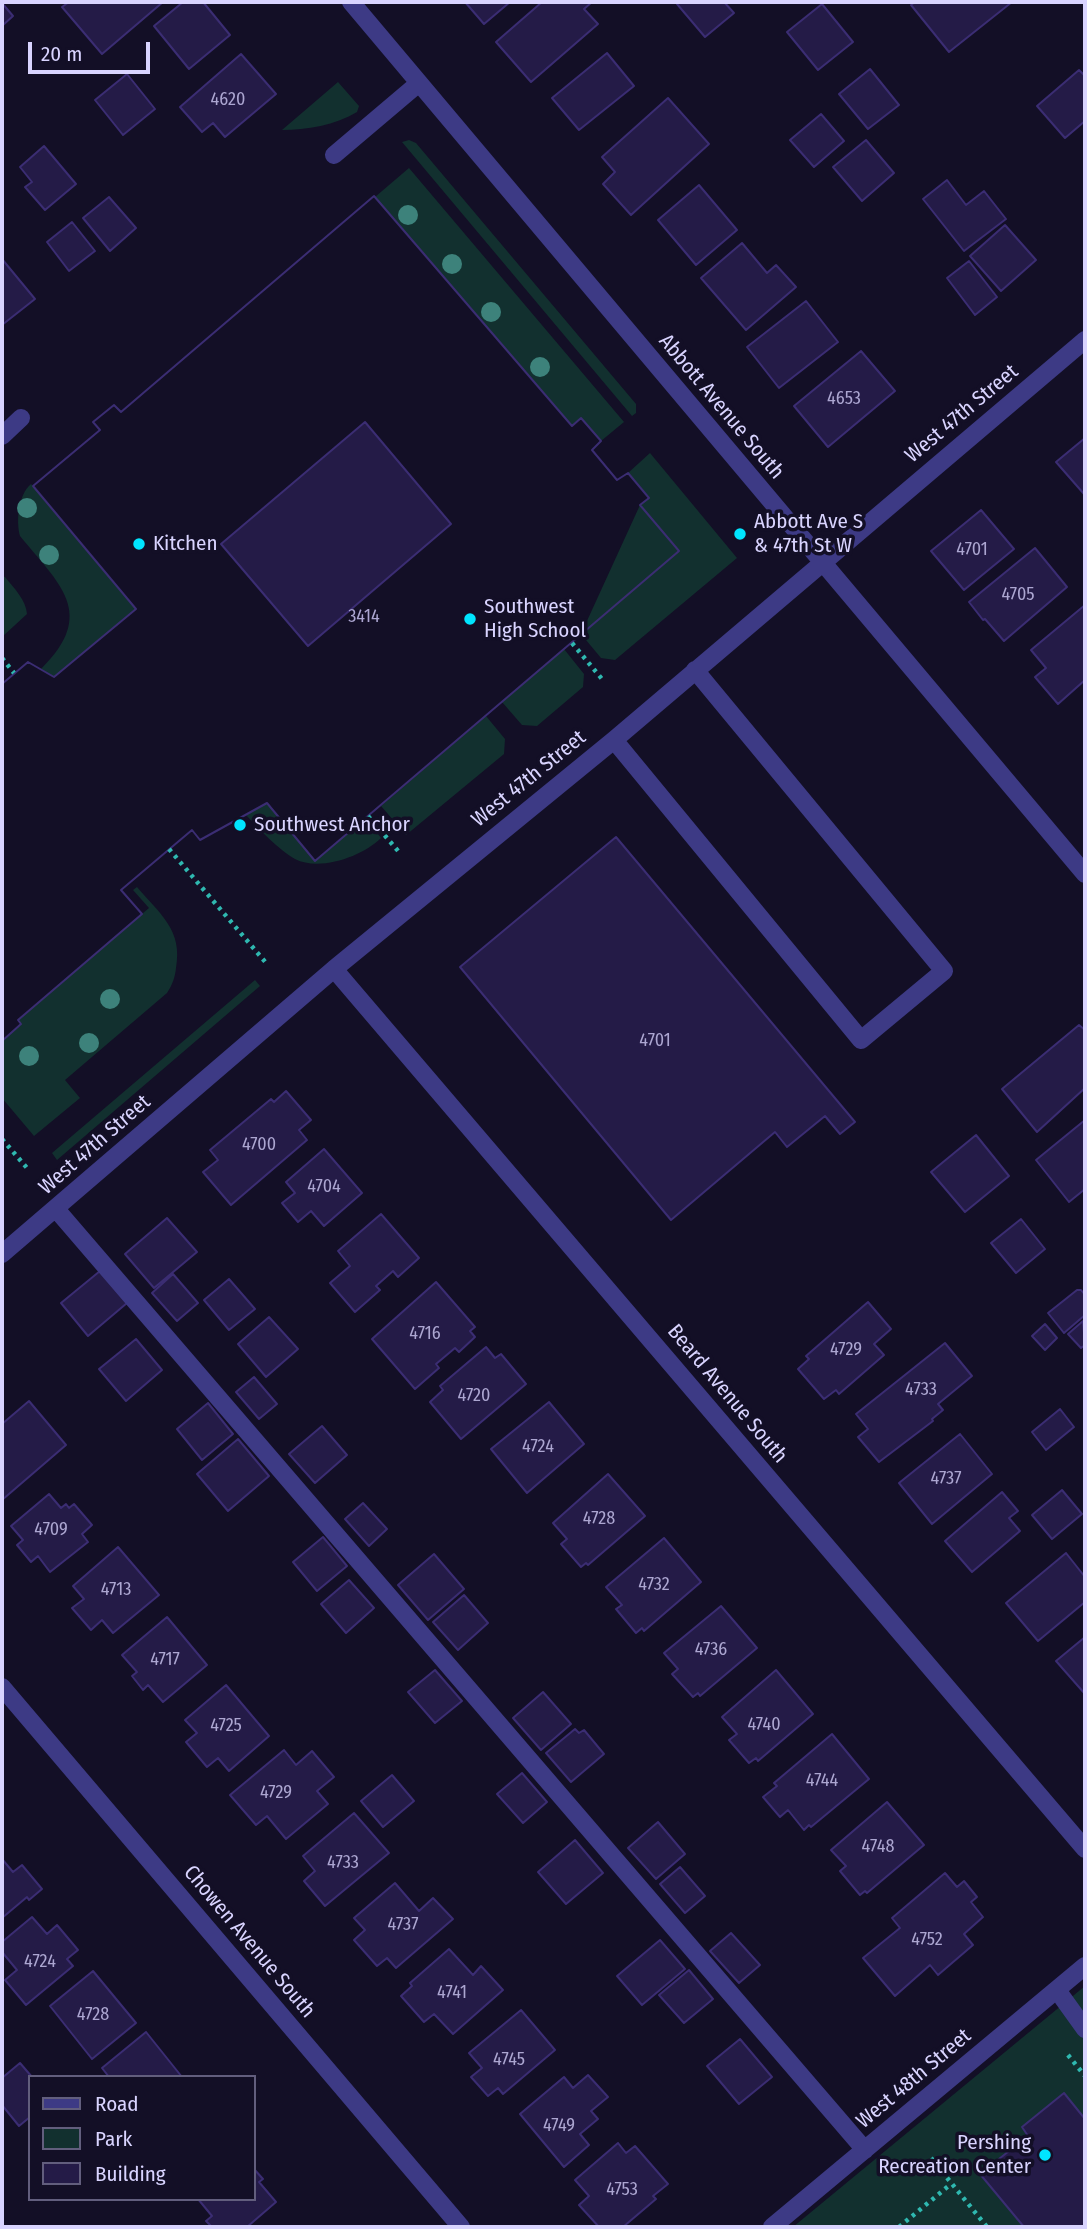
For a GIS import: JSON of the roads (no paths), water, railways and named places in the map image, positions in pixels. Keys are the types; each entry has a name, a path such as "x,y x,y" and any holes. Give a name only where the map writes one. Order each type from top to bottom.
{"street":[{"name":"Abbott Avenue South","path":"351,2 1085,874"},
{"path":"334,155 419,83"},
{"name":"West 47th Street","path":"2,1254 334,969 614,740 1085,340"},
{"path":"2,436 22,418"},
{"path":"614,740 861,1040 944,971 695,670"},
{"name":"Beard Avenue South","path":"334,969 1085,1849"},
{"path":"56,1209 865,2150"},
{"name":"Chowen Avenue South","path":"2,1687 461,2227"},
{"name":"West 48th Street","path":"772,2227 1085,1966"},
{"path":"1057,1990 1085,2029"}],"place":[{"name":"Abbott Ave S & 47th St W","path":"740,534"},
{"name":"Kitchen","path":"139,544"},
{"name":"Southwest High School","path":"470,619"},
{"name":"Southwest Anchor","path":"240,825"},
{"name":"Pershing Recreation Center","path":"1045,2155"}]}
